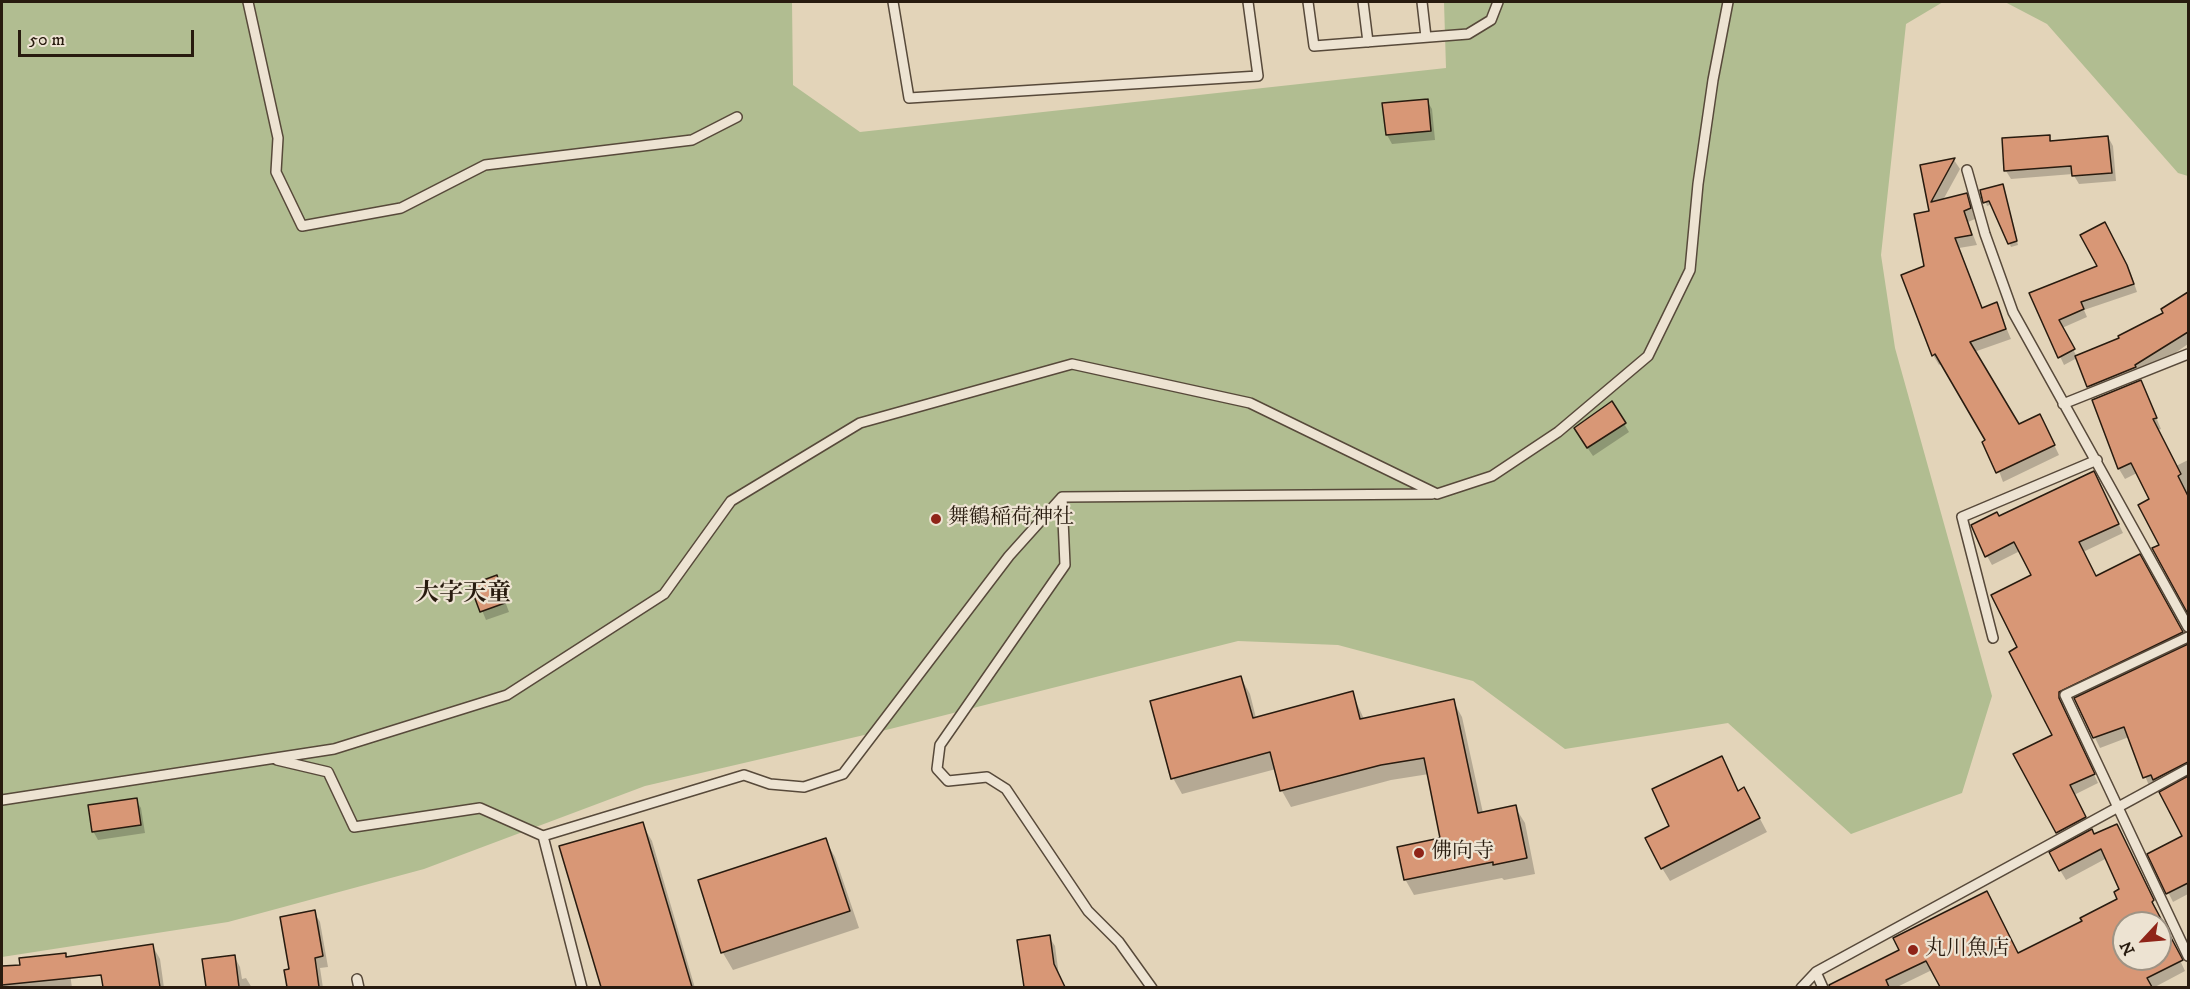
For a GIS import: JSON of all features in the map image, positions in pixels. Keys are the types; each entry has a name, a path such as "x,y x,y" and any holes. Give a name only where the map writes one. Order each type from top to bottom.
{"lane":[{"path":"248,2 278,138 276,172 302,226 401,208 485,165 692,140 737,117"},
{"path":"893,2 909,98 1258,76 1248,2"},
{"path":"1308,2 1314,46 1468,34 1491,20 1498,2"},
{"path":"1363,2 1368,42"},
{"path":"1422,2 1426,37"},
{"path":"272,759 328,772 354,827 480,808 543,836 744,775 770,783 804,787 843,774 1009,556 1062,497 1437,494 1492,476 1558,432 1648,356 1690,270 1698,184 1713,80 1728,2"},
{"path":"1967,170 1985,234 2013,312 2188,625"},
{"path":"2063,404 2188,354"},
{"path":"2,800 334,749 507,695 664,594 731,501 860,423 1072,364 1250,403 1437,494"},
{"path":"1993,638 1962,517 2097,460"},
{"path":"1062,497 1065,565 940,745 937,769 948,782 987,777 1006,789 1088,911 1119,942 1152,987"},
{"path":"2188,637 2065,695 2188,956"},
{"path":"1801,987 1816,972 2188,770"},
{"path":"543,836 582,987"},
{"path":"1816,972 1823,987"}],"green space":[{"path":"2,2 792,2 793,85 860,132 1446,68 1444,2 1943,2 1906,24 1881,255 1895,348 1992,696 1962,793 1851,834 1728,723 1565,749 1473,681 1338,645 1238,641 890,729 645,786 424,869 228,922 2,957"},
{"path":"2005,2 2188,2 2188,176 2178,173 2047,24"}],"building":[{"path":"1428,99 1431,131 1386,135 1382,103"},
{"path":"2050,135 2050,141 2108,136 2112,173 2072,176 2071,166 2004,171 2002,138"},
{"path":"1955,158 1931,202 1967,193 1971,208 1964,211 1972,235 1955,238 1982,308 1997,302 2006,329 1970,342 2019,424 2040,414 2055,445 1996,473 1982,442 1985,440 1935,354 1932,356 1901,275 1924,266 1914,214 1929,211 1920,165"},
{"path":"2003,184 2017,241 2008,244 1989,201 1983,203 1980,190"},
{"path":"2105,222 2134,284 2081,302 2084,309 2059,320 2075,349 2058,358 2029,293 2097,266 2080,235"},
{"path":"2188,292 2188,332 2135,365 2136,367 2087,387 2075,356 2119,338 2118,336 2163,313 2161,309"},
{"path":"2141,380 2157,418 2153,419 2181,474 2178,476 2188,496 2188,614 2152,548 2159,545 2138,505 2149,499 2131,463 2118,469 2092,400"},
{"path":"1612,401 1626,423 1587,448 1574,428"},
{"path":"2094,471 2119,524 2079,542 2096,576 2140,554 2183,632 2059,692 2059,698 2095,774 2070,785 2086,817 2056,833 2013,754 2052,735 2009,652 2017,647 1991,595 2031,575 2014,542 1985,557 1971,525 1997,512 1999,516"},
{"path":"497,575 505,603 480,612 470,585"},
{"path":"2188,644 2188,762 2153,780 2151,775 2143,778 2124,727 2093,738 2074,698"},
{"path":"1241,676 1253,718 1353,691 1360,719 1454,699 1478,813 1516,805 1527,858 1493,865 1493,862 1404,880 1397,847 1440,838 1424,758 1381,765 1280,791 1270,752 1171,779 1150,701"},
{"path":"1722,756 1738,791 1744,787 1760,818 1661,869 1645,838 1669,826 1652,789"},
{"path":"2188,776 2188,883 2166,894 2147,854 2182,836 2159,792"},
{"path":"137,798 141,825 92,832 88,805"},
{"path":"643,822 692,987 601,987 559,846"},
{"path":"2117,824 2154,900 2152,902 2157,911 2112,911 2112,971 2161,971 2147,978 2152,987 1940,987 1926,961 1886,980 1889,987 1830,987 1829,985 1899,950 1893,938 1987,891 2018,953 2082,921 2080,918 2117,899 2114,892 2119,889 2101,849 2059,871 2049,852 2092,829 2094,834"},
{"path":"826,838 850,911 721,953 698,880"},
{"path":"315,910 323,956 315,958 319,987 287,987 284,970 289,969 280,917"},
{"path":"1050,935 1054,964 1065,987 1024,987 1017,940"},
{"path":"2172,939 2183,960 2172,966"},
{"path":"153,944 160,987 103,987 101,975 2,985 2,966 20,965 19,958 66,953 66,957"},
{"path":"235,955 239,987 206,987 202,959"}],"place":[{"name":"舞鶴稲荷神社","path":"936,519"},
{"name":"佛向寺","path":"1419,853"},
{"name":"丸川魚店","path":"1913,950"}],"district":[{"name":"大字天童","path":"463,595"}]}
